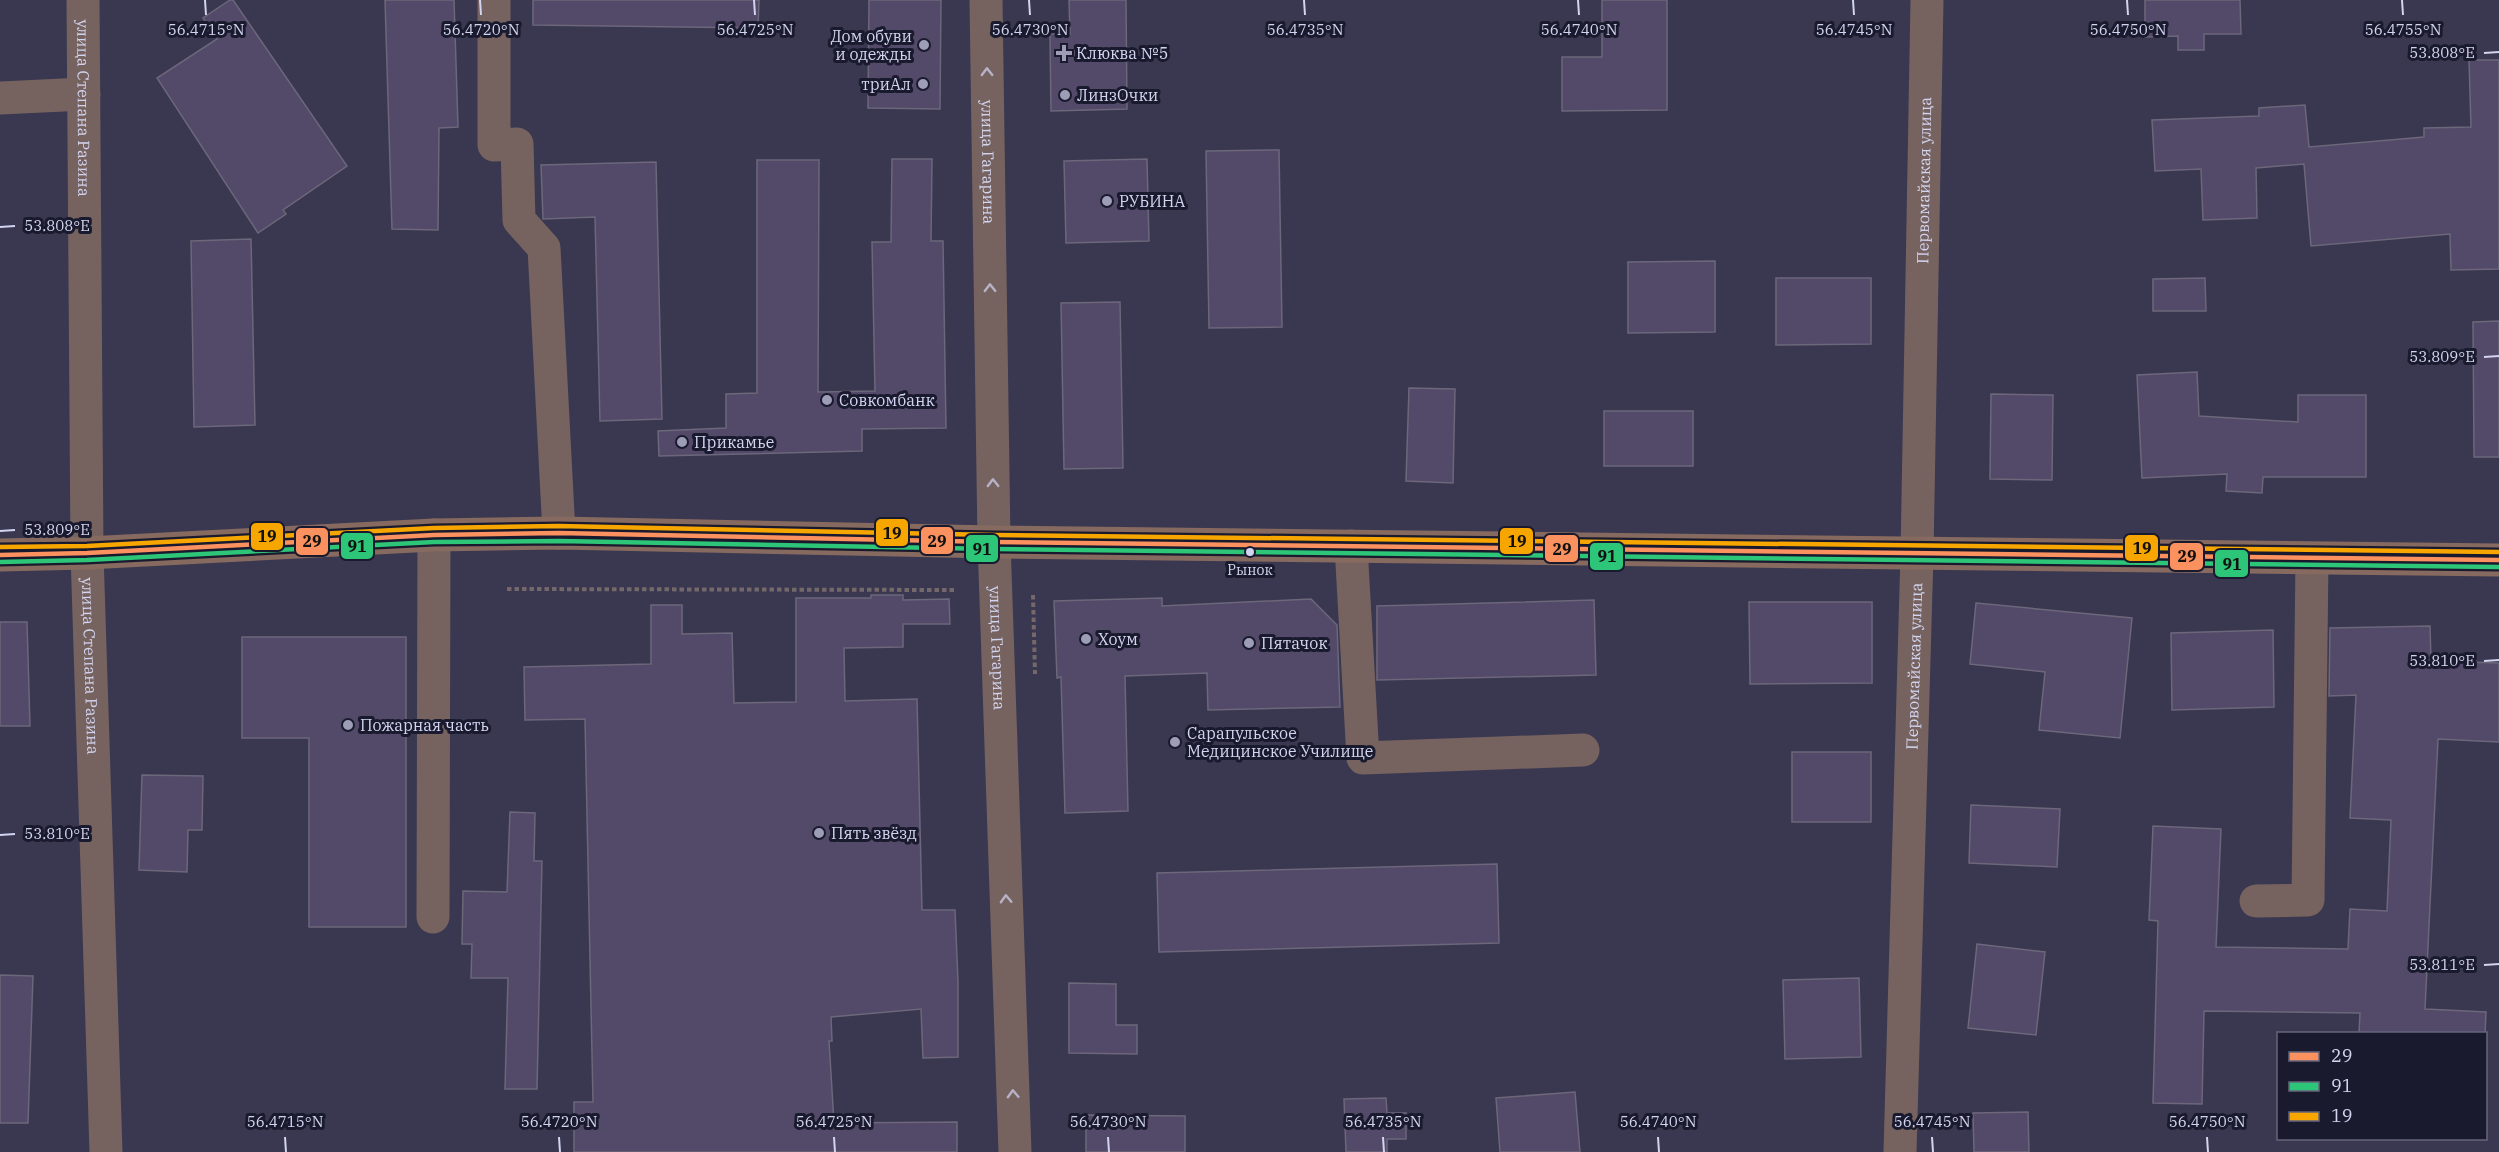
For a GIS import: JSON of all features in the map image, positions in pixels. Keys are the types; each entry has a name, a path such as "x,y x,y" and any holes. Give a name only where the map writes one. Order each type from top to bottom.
{"main road":[{"path":"0,555 87,553 434,535 559,533 994,542 2499,560"}],"street":[{"name":"улица Степана Разина","path":"83,0 87,553 106,1152"},
{"path":"494,0 494,145 517,144 519,220 544,248 559,533"},
{"name":"улица Гагарина","path":"986,0 994,542 1015,1152"},
{"name":"Первомайская улица","path":"1900,1152 1917,554 1927,0"},
{"path":"0,98 84,94"},
{"path":"433,917 434,535"},
{"path":"1351,546 1363,758 1583,750"},
{"path":"2256,901 2308,900 2312,559"}],"path":[{"path":"507,589 957,590"}],"building":[{"path":"233,0 347,166 283,210 286,214 258,233 157,78 217,39 203,18"},
{"path":"385,0 454,0 458,127 439,128 438,230 392,229"},
{"path":"533,0 759,0 758,28 533,25"},
{"path":"869,0 941,0 940,109 868,108"},
{"path":"1069,0 1126,0 1127,109 1051,111 1050,34 1070,34"},
{"path":"1602,0 1667,0 1667,110 1562,111 1562,57 1602,57"},
{"path":"2145,0 2240,0 2241,34 2204,34 2204,50 2178,50 2178,36 2145,37"},
{"path":"2469,60 2499,60 2499,269 2451,270 2450,234 2311,246 2304,164 2256,168 2257,218 2203,220 2201,169 2155,171 2152,120 2259,116 2259,108 2305,105 2309,147 2424,137 2424,128 2471,127"},
{"path":"1279,150 1282,327 1209,328 1206,151"},
{"path":"892,159 932,159 931,241 943,241 946,428 862,429 862,451 659,456 658,431 726,428 726,394 757,393 757,160 819,160 818,392 875,391 872,242 891,242"},
{"name":"РУБИНА","path":"1147,159 1149,241 1066,243 1064,161"},
{"path":"656,162 662,419 600,421 595,217 543,219 541,165"},
{"path":"251,239 255,425 194,427 191,241"},
{"path":"1715,261 1715,332 1628,333 1628,262"},
{"path":"1776,278 1871,278 1871,344 1776,345"},
{"path":"2205,278 2206,311 2153,311 2153,279"},
{"path":"1120,302 1123,468 1064,469 1061,303"},
{"path":"2499,321 2499,457 2474,457 2473,322"},
{"path":"2197,372 2199,416 2298,422 2298,395 2366,395 2366,477 2263,477 2262,493 2226,491 2227,474 2142,478 2137,375"},
{"path":"1409,388 1455,389 1453,483 1406,481"},
{"path":"1991,394 2053,395 2052,480 1990,479"},
{"path":"1604,411 1693,411 1693,466 1604,466"},
{"path":"871,595 903,595 903,600 949,599 950,624 903,624 903,647 844,648 845,701 917,699 922,910 955,910 958,1057 923,1058 921,1009 831,1017 832,1041 829,1041 834,1123 957,1122 957,1152 574,1152 574,1102 593,1102 585,719 525,720 524,667 651,664 651,605 682,605 682,634 732,633 734,703 796,702 796,598 871,598"},
{"path":"1162,598 1162,606 1311,599 1337,625 1340,707 1208,710 1207,673 1125,676 1128,811 1065,813 1061,677 1057,678 1054,601"},
{"path":"1594,600 1596,675 1377,680 1377,606"},
{"path":"1749,602 1872,602 1872,683 1750,684"},
{"path":"1976,603 2132,618 2120,738 2039,730 2045,672 1970,664"},
{"path":"0,622 27,622 30,726 0,726"},
{"path":"2430,626 2431,661 2499,663 2499,742 2438,739 2425,1009 2486,1012 2485,1032 2359,1032 2360,1013 2204,1011 2202,1104 2153,1103 2158,921 2149,920 2153,826 2221,829 2216,947 2348,949 2350,909 2387,911 2391,820 2350,818 2356,695 2329,696 2330,628"},
{"path":"2273,630 2274,707 2172,710 2171,633"},
{"path":"242,637 406,637 406,927 309,927 309,738 242,738"},
{"path":"1792,752 1871,752 1871,822 1792,822"},
{"path":"142,775 203,776 202,830 188,830 187,872 139,870"},
{"path":"1971,805 2060,809 2057,867 1969,863"},
{"path":"510,812 535,813 534,861 542,861 537,1089 505,1089 508,978 471,978 472,944 462,944 463,891 507,892"},
{"path":"1497,864 1499,943 1159,952 1157,873"},
{"path":"1977,944 2045,952 2036,1035 1968,1028"},
{"path":"0,975 33,976 28,1123 0,1123"},
{"path":"1859,978 1861,1057 1785,1059 1783,980"},
{"path":"1069,983 1116,984 1116,1025 1137,1025 1137,1054 1069,1053"},
{"path":"1575,1092 1580,1152 1500,1152 1496,1098"},
{"path":"1386,1098 1387,1113 1406,1113 1406,1139 1387,1139 1387,1152 1346,1152 1344,1099"},
{"path":"2028,1112 2029,1152 1974,1152 1973,1113"},
{"path":"1086,1115 1185,1116 1185,1152 1086,1152"}],"transit line":[{"name":"19","path":"0,547 87,546 434,528 559,526 994,535 2499,552"},
{"name":"29","path":"0,555 87,553 434,535 559,533 994,542 2499,560"},
{"name":"91","path":"0,562 87,560 434,542 559,541 994,549 2499,567"}],"place":[{"name":"Дом обуви и одежды","path":"924,45"},
{"name":"Клюква №5","path":"1064,53"},
{"name":"триАл","path":"923,84"},
{"name":"ЛинзОчки","path":"1065,95"},
{"name":"РУБИНА","path":"1107,201"},
{"name":"Совкомбанк","path":"827,400"},
{"name":"Прикамье","path":"682,442"},
{"name":"Рынок","path":"1250,552"},
{"name":"Хоум","path":"1086,639"},
{"name":"Пятачок","path":"1249,643"},
{"name":"Пожарная часть","path":"348,725"},
{"name":"Сарапульское Медицинское Училище","path":"1175,742"},
{"name":"Пять звёзд","path":"819,833"}]}
